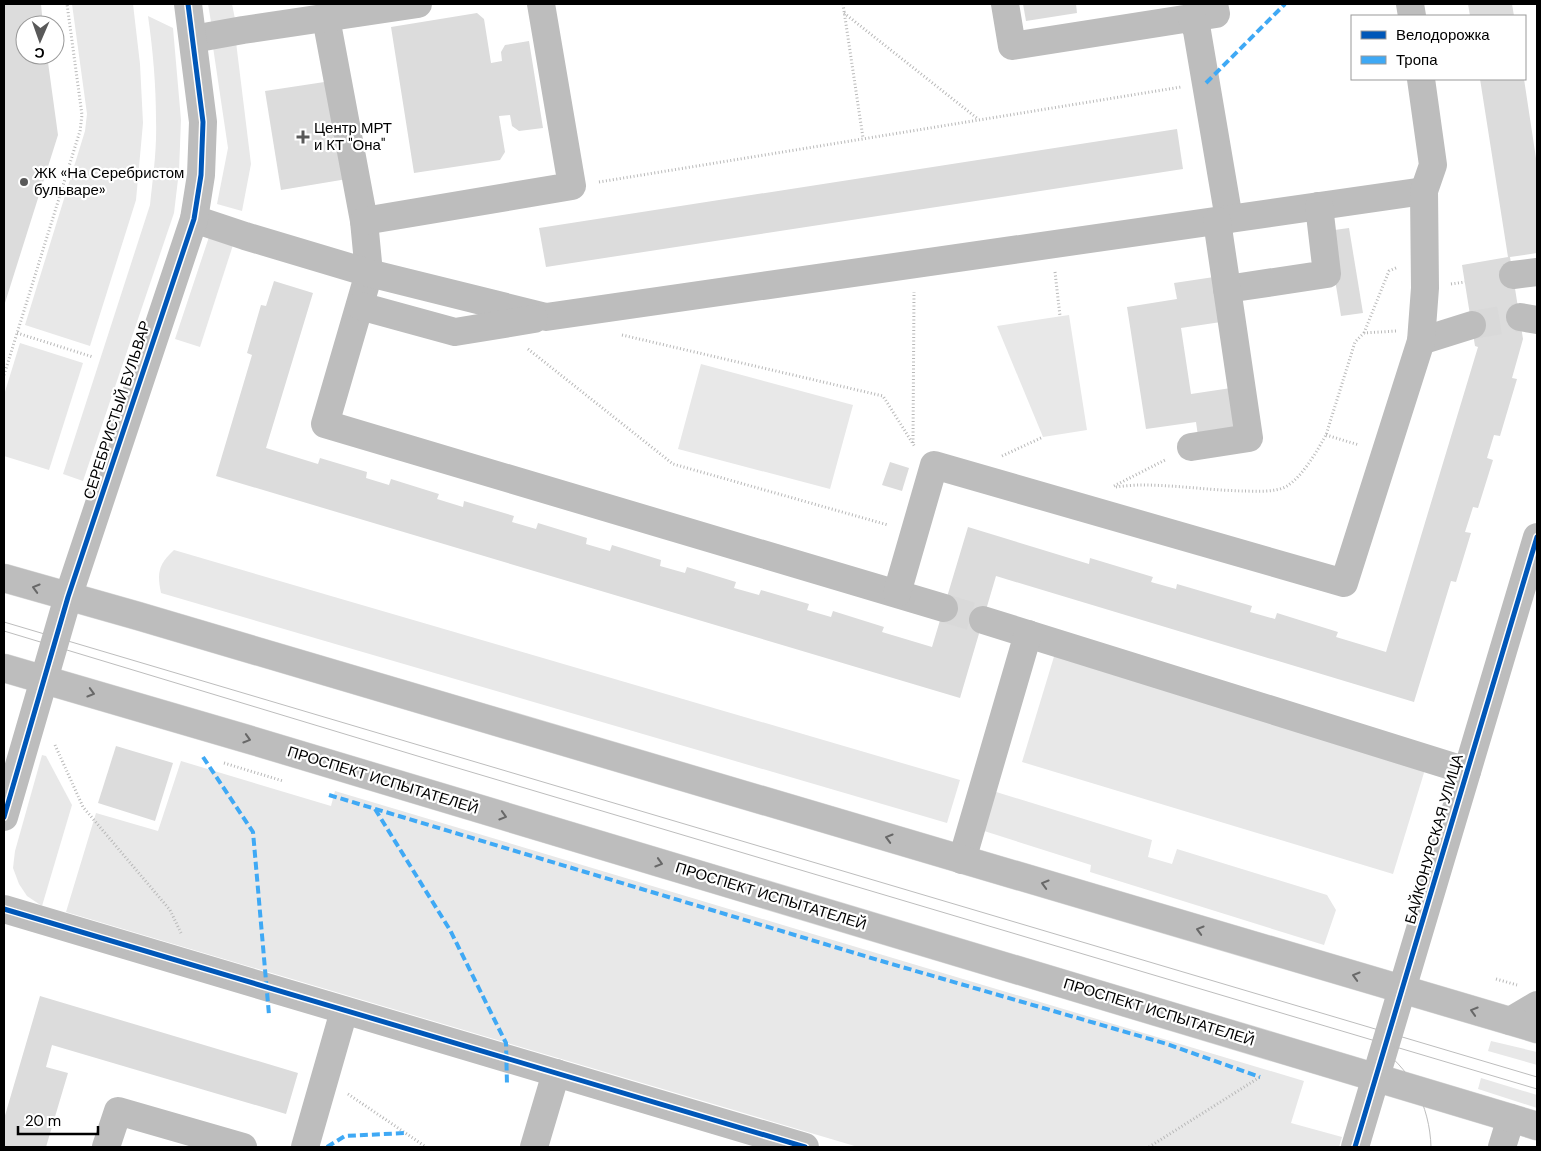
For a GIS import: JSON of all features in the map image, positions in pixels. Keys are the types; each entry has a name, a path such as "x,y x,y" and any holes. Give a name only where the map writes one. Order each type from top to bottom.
{"main road":[{"name":"СЕРЕБРИСТЫЙ БУЛЬВАР","path":"4,817 68,597 194,219 200,175 203,122 194,39 188,4"},
{"path":"364,220 572,186 541,4"},
{"path":"1005,4 1012,46 1203,11 1197,30 1206,83 1223,220 1227,290 1249,438 1191,447"},
{"path":"194,39 403,5"},
{"path":"326,18 364,220 369,273 325,424 944,608"},
{"path":"897,594 934,465 1344,583 1421,341 1425,288 1424,191 1433,166 1421,80"},
{"path":"360,306 454,332 1424,191"},
{"path":"1227,290 1327,274 1319,206"},
{"path":"194,219 369,273 546,318"},
{"path":"1421,341 1472,325"},
{"name":"БАЙКОНУРСКАЯ УЛИЦА","path":"1355,1147 1537,537"},
{"path":"4,578 147,618 1537,1029"},
{"path":"983,620 1467,771"},
{"path":"962,860 1028,634"},
{"name":"ПРОСПЕКТ ИСПЫТАТЕЛЕЙ","path":"4,668 237,736 1537,1126"},
{"path":"4,910 805,1147"},
{"path":"1510,1021 1537,1005"},
{"path":"305,1147 344,1011"},
{"path":"534,1147 556,1073"},
{"path":"106,1147 118,1111 243,1147"},
{"path":"1502,1147 1511,1118"}],"path":[{"path":"4,375 80,131 82,115 67,4"},
{"path":"843,4 863,138"},
{"path":"844,13 979,120"},
{"path":"572,186 1206,83"},
{"path":"1052,244 1060,316"},
{"path":"1364,333 1389,271 1424,254"},
{"path":"913,444 914,264"},
{"path":"498,325 673,464 915,533"},
{"path":"17,333 93,356"},
{"path":"614,333 883,396 917,450 935,463 934,465"},
{"path":"1326,435 1386,453"},
{"path":"1112,488 1191,447"},
{"path":"53,742 84,807 170,910 186,943 186,964"},
{"path":"1149,1147 1260,1077"},
{"path":"325,1078 426,1147"}],"shaded area":[{"path":"72,4 133,4 140,64 143,123 136,200 90,346 25,325 85,131 87,114"},
{"path":"208,4 232,4 235,19 211,22"},
{"path":"148,16 173,28 181,120 179,171 174,213 83,481 63,474 150,205 156,131 154,68"},
{"path":"236,42 251,164 242,211 217,204 228,148 213,47"},
{"path":"209,237 233,245 200,347 175,339"},
{"path":"1069,315 1087,430 1043,437 997,326"},
{"path":"20,343 83,363 49,470 4,456 4,395"},
{"path":"701,364 853,405 830,489 678,449"},
{"path":"174,550 960,780 947,823 161,593 160,570 165,560"},
{"path":"1056,650 1427,763 1393,874 1022,762"},
{"path":"42,755 46,756 72,805 42,906 27,896 19,884 13,868 15,851"},
{"path":"181,761 331,806 335,791 1304,1081 1291,1123 1342,1137 1339,1147 858,1147 66,912 96,813 158,831"},
{"path":"993,791 1152,840 1148,857 1172,864 1177,849 1327,895 1336,910 1324,945 1090,872 1091,865 981,830"},
{"path":"1491,1041 1537,1052 1537,1065 1488,1051"},
{"path":"1481,1078 1537,1095 1537,1108 1478,1089"}],"building":[{"name":"ЖК «На Серебристом бульваре»","path":"4,4 41,4 42,15 15,15 15,65 48,65 58,135 4,306"},
{"path":"1023,4 1076,4 1077,13 1026,21"},
{"path":"1468,4 1512,4 1514,15 1470,15"},
{"path":"477,13 484,19 491,63 502,61 501,52 505,45 529,41 543,128 519,131 512,126 510,115 499,116 505,152 500,160 414,173 391,27"},
{"path":"1480,80 1524,80 1537,165 1537,253 1510,257 1523,339 1512,378 1517,379 1500,436 1494,435 1487,458 1493,460 1478,508 1473,507 1465,532 1471,533 1456,582 1451,581 1414,702 996,576 960,698 216,476 252,355 247,353 261,305 266,306 274,281 313,293 266,448 318,464 320,458 367,472 366,478 389,485 391,479 439,494 437,499 463,507 464,501 514,516 512,522 536,529 538,523 587,538 586,544 610,551 612,545 661,560 660,566 685,573 687,567 736,582 734,588 759,595 761,590 809,604 807,610 831,617 833,611 884,627 882,632 932,647 968,527 1089,564 1090,558 1153,577 1151,582 1176,589 1177,584 1252,606 1250,612 1275,619 1277,613 1338,632 1336,637 1386,652 1478,347 1475,346 1462,265 1508,257"},
{"path":"331,81 347,179 281,190 265,91"},
{"path":"1177,129 1183,169 546,267 539,228"},
{"path":"1349,228 1363,313 1341,316 1327,231"},
{"path":"1214,277 1221,322 1181,328 1191,394 1231,388 1238,430 1198,436 1196,422 1146,429 1127,307 1177,299 1174,283"},
{"path":"890,462 909,468 902,491 882,485"},
{"path":"116,746 173,763 155,821 98,803"},
{"path":"40,996 298,1073 286,1114 52,1045 46,1067 68,1073 46,1147 4,1147 4,1119"}],"tunnel":[{"path":"1472,325 1520,317"},
{"path":"944,608 983,620"}],"tram line":[{"path":"4,622 1537,1077"},
{"path":"4,631 1537,1089"},
{"path":"1375,1045 1398,1064 1416,1088 1427,1117 1431,1147"}],"marked path":[{"path":"1206,83 1285,4"},
{"path":"203,757 253,832 269,1015"},
{"path":"329,795 878,960 1167,1044 1260,1077"},
{"path":"375,809 450,930 506,1043 507,1085"},
{"path":"327,1147 345,1136 405,1133"}],"cycle path":[{"path":"4,817 68,597 194,219 201,175 203,122 188,4"},
{"path":"1355,1147 1537,537"},
{"path":"4,909 805,1147"}],"place":[{"name":"Центр МРТ и КТ \"Она\"","path":"303,137"},
{"name":"ЖК «На Серебристом бульваре»","path":"24,182"}]}
